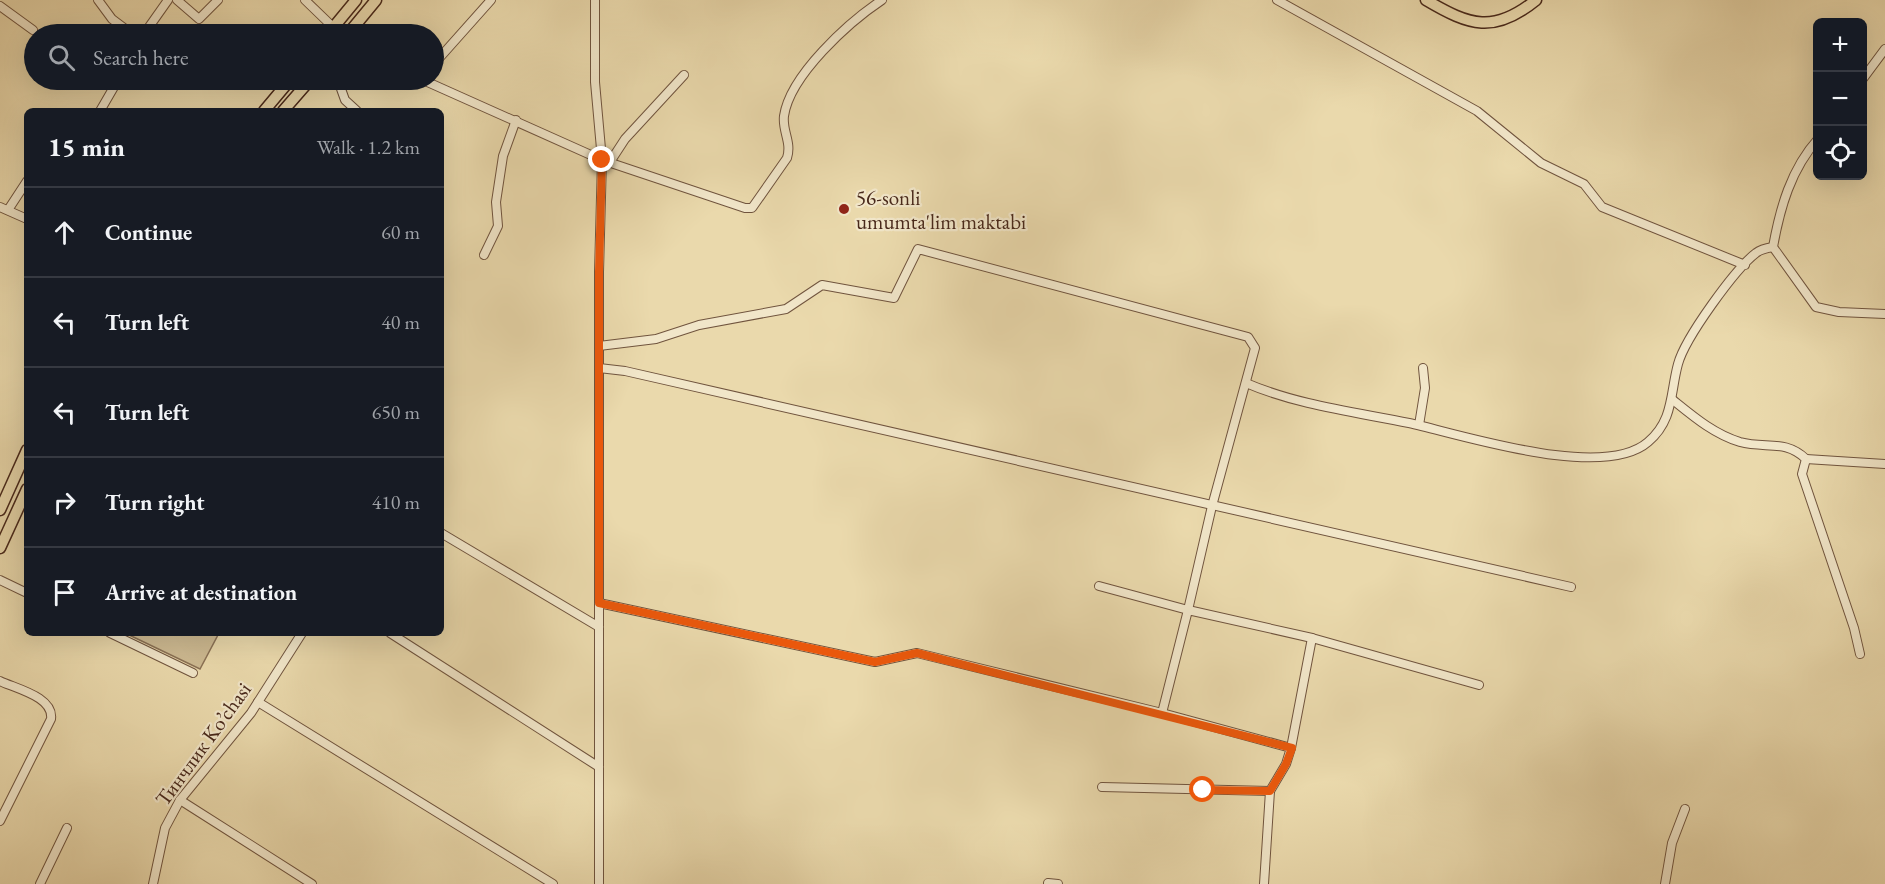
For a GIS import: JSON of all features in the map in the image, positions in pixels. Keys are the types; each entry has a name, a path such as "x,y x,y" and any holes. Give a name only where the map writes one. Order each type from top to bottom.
{"main road":[{"path":"337,24 357,0"},
{"path":"356,24 376,0"},
{"path":"1426,0 1464,20 1492,24 1519,14 1536,0"},
{"path":"267,108 282,90"},
{"path":"286,108 301,90"},
{"path":"0,510 24,457"},
{"path":"0,548 24,496"}],"street":[{"path":"98,0 120,24"},
{"path":"151,24 168,0"},
{"path":"177,0 199,19 218,0"},
{"path":"304,0 325,24"},
{"path":"444,53 491,0"},
{"path":"595,0 595,82 606,161 598,368 599,884"},
{"path":"444,89 606,161 745,208 752,208 787,158 790,149 784,119 796,86 846,29 882,0"},
{"path":"1277,0 1477,111 1540,162 1584,184 1602,207 1745,264"},
{"path":"0,6 25,24"},
{"path":"1867,74 1885,49"},
{"path":"606,161 684,75"},
{"path":"102,108 112,90"},
{"path":"341,90 345,100 354,108"},
{"path":"484,255 498,226 496,202 503,156 516,120"},
{"path":"1813,144 1803,155 1780,210 1773,247 1816,307 1839,312 1885,314"},
{"path":"24,185 4,208 24,218"},
{"path":"1246,383 1271,394 1419,425 1522,452 1609,457 1629,453 1647,444 1661,429 1673,400 1678,363 1686,345 1745,264 1758,251 1773,247"},
{"path":"599,346 656,339 699,326 786,309 822,285 894,298 918,249 1248,337 1255,348 1212,506 1162,713"},
{"path":"598,368 625,370 1571,587"},
{"path":"1419,425 1425,388 1423,368"},
{"path":"1673,400 1712,430 1726,437 1761,446 1791,447 1806,459 1885,464"},
{"path":"1806,459 1802,474 1847,605 1860,654"},
{"path":"444,535 599,627"},
{"path":"0,580 24,592"},
{"path":"1100,586 1188,610 1312,638 1479,685"},
{"path":"599,603 875,662 917,653 1162,713 1292,748"},
{"path":"116,636 193,673"},
{"name":"Тинчлик Ko’chasi","path":"153,884 165,828 180,800 224,748 258,702 300,636"},
{"path":"395,636 599,767"},
{"path":"1264,884 1270,791 1286,764 1292,748 1312,638"},
{"path":"0,681 47,703 52,711 51,719 0,821"},
{"path":"258,702 553,884"},
{"path":"1102,786 1270,791"},
{"path":"180,800 312,884"},
{"path":"1665,884 1672,843 1685,809"},
{"path":"40,884 67,828"},
{"path":"1048,883 1058,884"}],"shaded area":[{"path":"131,636 217,636 200,669"}],"place":[{"name":"56-sonli umumta'lim maktabi","path":"844,209"}],"route":[{"path":"602,160 599,272 599,603 875,662 917,653 1162,713 1292,748 1286,764 1270,791 1203,790"}]}
